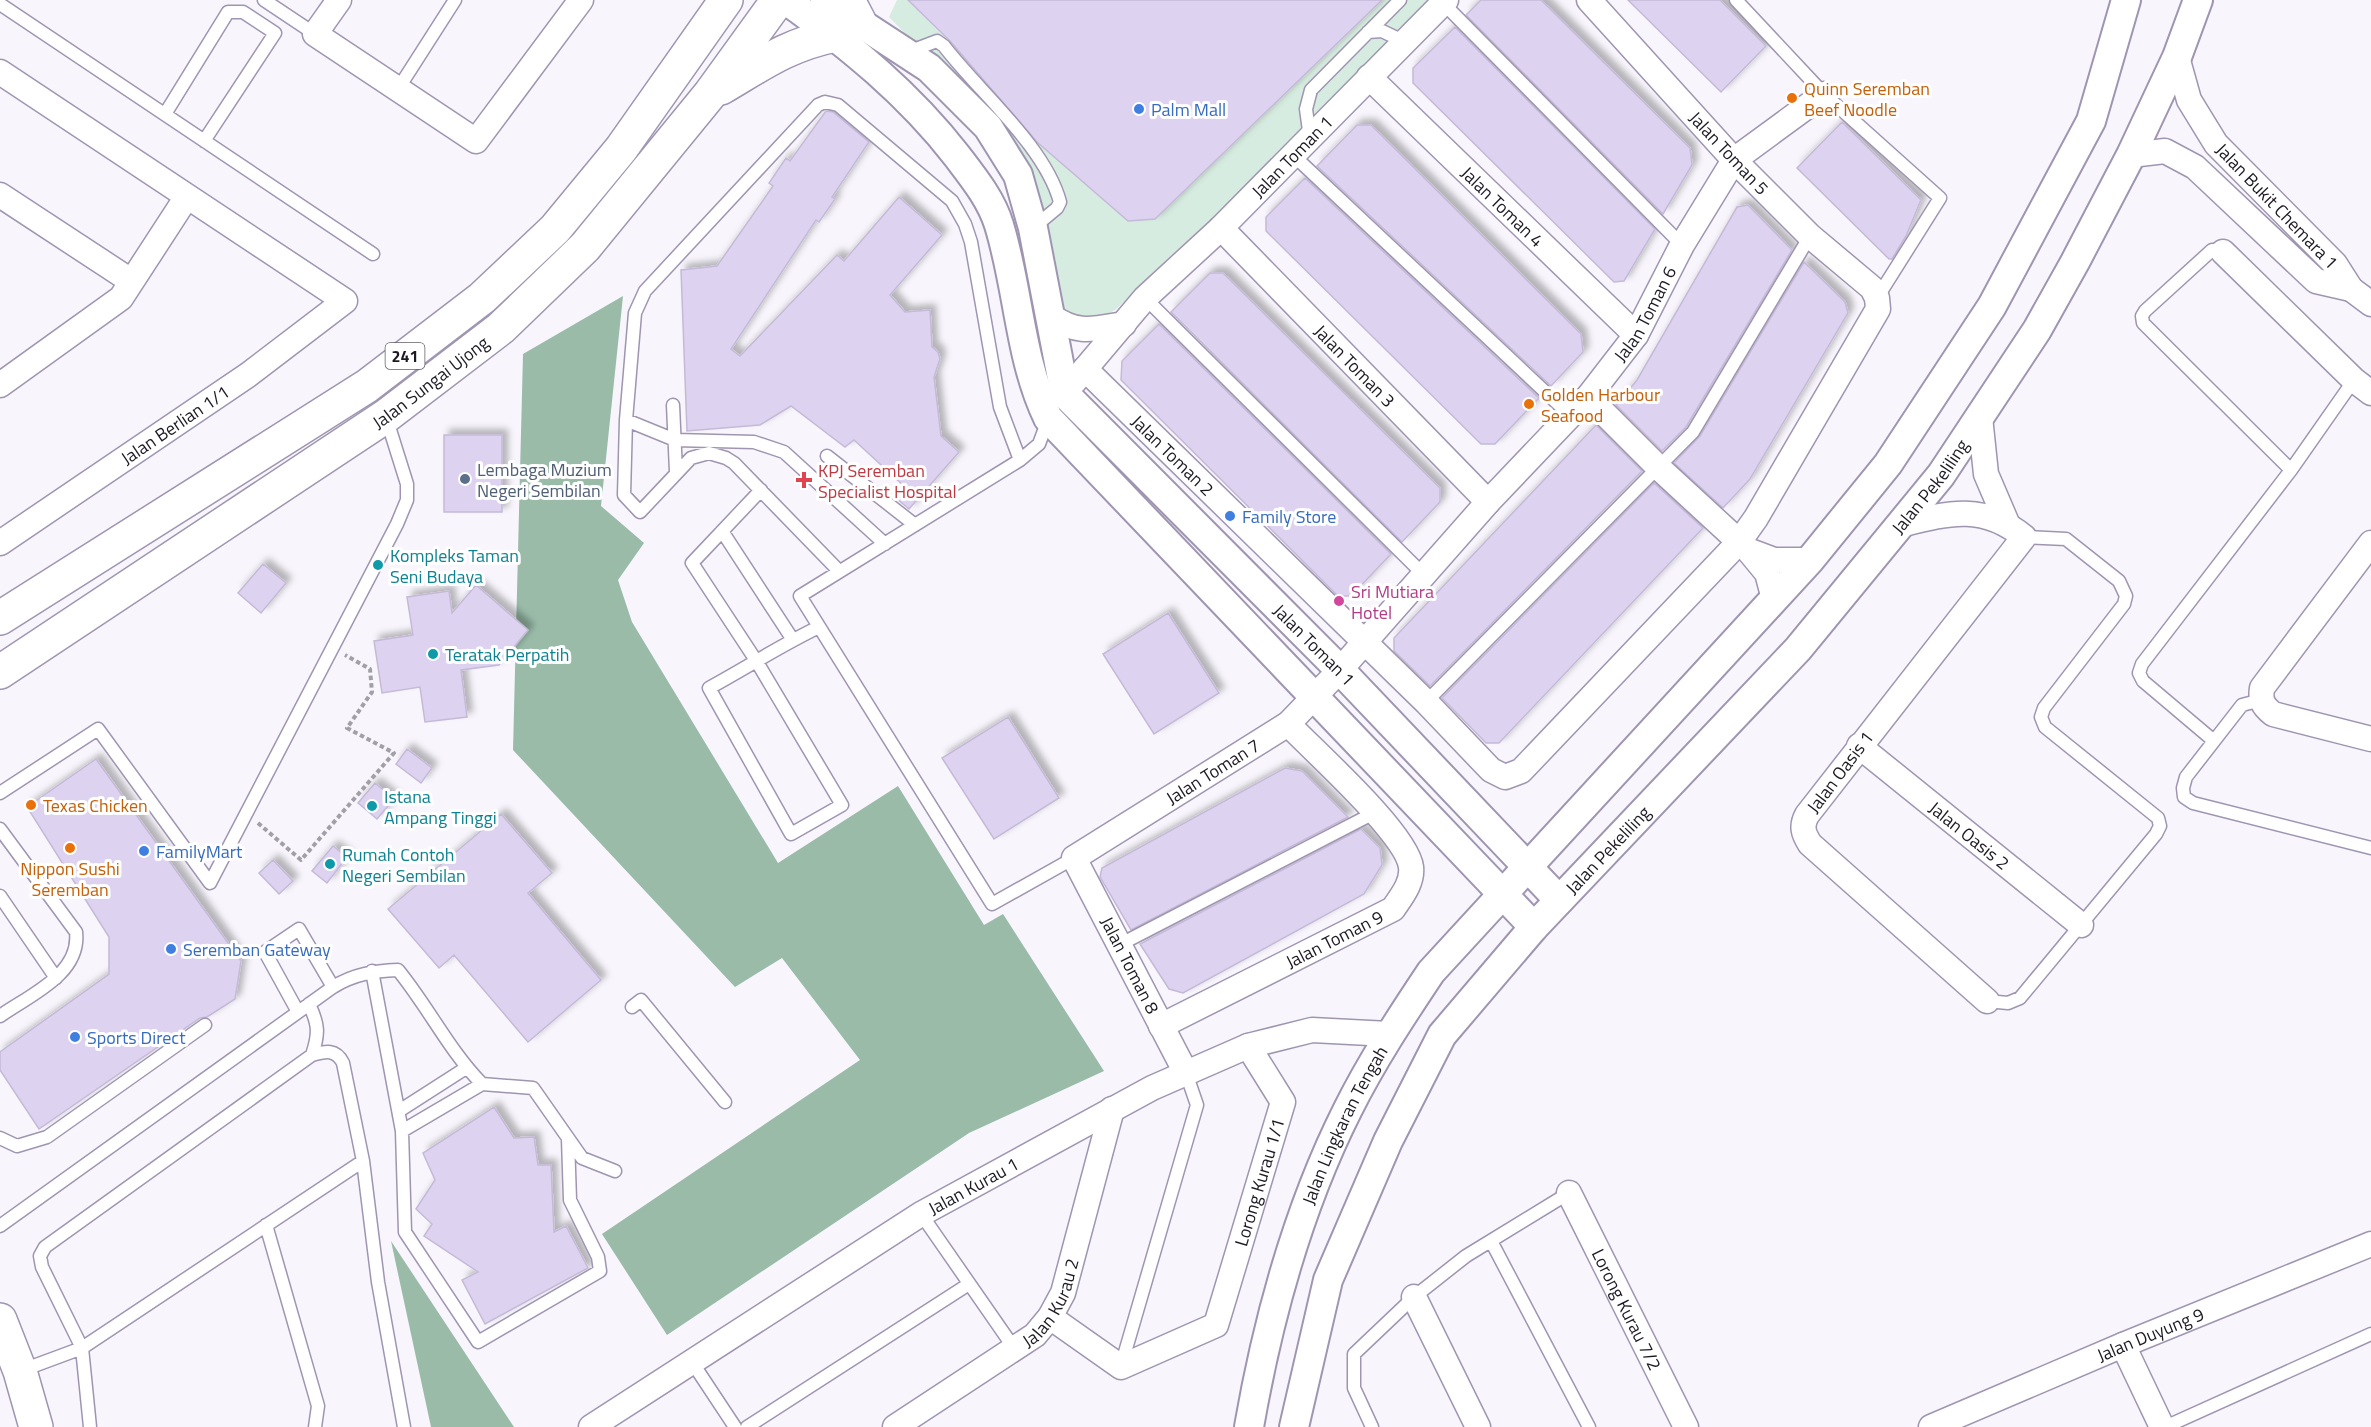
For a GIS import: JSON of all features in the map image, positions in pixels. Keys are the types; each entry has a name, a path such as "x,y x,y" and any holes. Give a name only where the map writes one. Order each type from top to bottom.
{"main road":[{"name":"Jalan Sungai Ujong","path":"0,672 386,416 501,328 585,247 711,94 778,0"},
{"name":"Jalan Sungai Ujong","path":"0,618 367,386 482,298 555,229 621,148 716,9"},
{"path":"711,94 777,54 847,18"},
{"path":"0,1320 20,1371 36,1427"}],"street":[{"path":"339,0 315,34 476,141 581,0"},
{"name":"Jalan Toman 1","path":"786,0 847,18 898,90 944,138 979,184 998,223 1011,270 1028,368 1048,418 1316,696 1534,927"},
{"name":"Jalan Toman 1","path":"825,0 847,18 907,52 929,68 988,127 1018,176 1033,228 1065,394 1340,670 1525,867 1559,900"},
{"name":"Jalan Toman 5","path":"1588,0 1734,160 1810,236 1872,288 1877,298"},
{"path":"1525,867 1810,560 1888,464 1992,306 2091,121 2126,0"},
{"name":"Jalan Pekeliling","path":"1559,900 1798,649 1941,475 2037,330 2131,155 2177,57 2198,0"},
{"name":"Jalan Toman 1","path":"1048,418 1085,369 1145,298 1221,228 1444,2"},
{"name":"Jalan Bukit Chemara 1","path":"2177,57 2189,100 2216,144 2335,264 2351,289 2371,304"},
{"path":"0,72 186,198 121,298 2,378"},
{"name":"Jalan Toman 4","path":"1369,77 1636,335"},
{"name":"Jalan Toman 6","path":"1340,670 1488,502 1572,417 1636,335 1682,245 1734,160 1824,94"},
{"name":"Jalan Bukit Chemara 1","path":"2131,155 2165,151 2195,167 2316,281 2351,289"},
{"path":"0,195 131,280"},
{"name":"Jalan Berlian 1/1","path":"0,543 248,375 345,301 186,198"},
{"name":"Jalan Toman 3","path":"1221,228 1488,502"},
{"path":"2223,252 2363,386"},
{"name":"Jalan Toman 2","path":"1085,369 1363,643 1426,702 1491,770 1504,777 1521,771 1743,546 1756,518 1878,309 1877,298"},
{"path":"1051,316 1081,330 1124,324"},
{"path":"1588,397 1659,468 1743,546 1767,573 1774,599"},
{"path":"1980,417 1986,474 2015,530"},
{"path":"1158,488 1180,464"},
{"path":"1900,525 1959,513 1973,513 2015,530"},
{"name":"Jalan Oasis 1","path":"1987,1001 1810,844 1804,834 1803,824 1807,814 2015,530"},
{"path":"2371,543 2262,688 2261,700 2265,708 2273,714 2371,739"},
{"path":"1743,546 1774,560 1810,560"},
{"name":"Jalan Toman 7","path":"1074,858 1288,724 1340,670"},
{"name":"Jalan Toman 9","path":"1161,1026 1393,909 1407,889 1411,869 1406,850 1374,813 1288,724"},
{"name":"Jalan Oasis 2","path":"1859,746 2081,925"},
{"name":"Jalan Toman 8","path":"1074,858 1186,1073"},
{"name":"Jalan Lingkaran Tengah","path":"1249,1427 1264,1350 1284,1274 1312,1192 1347,1111 1389,1034 1431,972 1525,867"},
{"path":"1294,1427 1328,1280 1388,1141 1442,1035 1559,900"},
{"name":"Jalan Kurau 1","path":"591,1427 921,1214 1112,1109 1248,1046 1312,1030 1389,1034"},
{"name":"Lorong Kurau 1/1","path":"1120,1367 1216,1325 1283,1102 1248,1046"},
{"name":"Jalan Kurau 2","path":"895,1427 1035,1335 1050,1317 1063,1293 1112,1109"},
{"name":"Lorong Kurau 7/2","path":"1569,1193 1686,1427"},
{"name":"Jalan Duyung 9","path":"1931,1427 2371,1244"},
{"path":"1414,1297 1478,1427"},
{"path":"1050,1317 1120,1367"},
{"path":"2124,1345 2163,1427"}],"lane":[{"path":"264,0 315,34"},
{"path":"398,89 455,0"},
{"path":"1310,139 1306,109 1311,90 1400,0"},
{"path":"1736,0 1824,94 1940,198 1877,298"},
{"path":"1444,2 1682,245"},
{"path":"0,4 373,254"},
{"path":"165,114 228,12 243,12 275,33 204,141"},
{"path":"1368,32 1382,31 1403,41"},
{"path":"907,52 937,41 1008,119 1042,164 1058,193 1059,206 1033,228"},
{"path":"839,572 761,490 726,458 709,453 690,458 640,512 624,495 626,420 635,312 645,291 818,105 825,102 838,105 952,201 965,224 970,242 1000,407 1020,460"},
{"path":"1293,155 1572,417"},
{"path":"1426,702 1693,432 1810,236"},
{"path":"2223,252 2211,250 2145,311 2142,316 2144,323 2291,470"},
{"path":"1145,298 1424,575"},
{"path":"2214,741 2143,681 2139,673 2142,664 2291,470 2363,386"},
{"path":"673,405 676,472"},
{"path":"0,794 98,729 210,883 333,648 407,500 407,484 386,416"},
{"path":"1048,418 1039,444 1020,460 800,596 992,904 1074,858"},
{"path":"626,420 675,440 754,442 784,452 885,544"},
{"path":"739,470 736,459 738,453 742,447 754,442"},
{"path":"827,456 915,525"},
{"path":"761,490 692,563 757,662 842,805 791,834 709,688 757,662 793,640 819,627"},
{"path":"1987,1001 2008,1004 2020,998 2156,834 2160,826 2158,818 2045,727 2041,717 2044,708 2124,604 2124,589 2119,581 2066,539 2015,530"},
{"path":"722,531 793,640"},
{"path":"2261,700 2242,705 2186,777 2183,788 2184,797 2193,803 2371,848"},
{"path":"1119,945 1374,813"},
{"path":"0,1016 56,978 74,958 77,945 76,932 2,835"},
{"path":"0,896 56,978"},
{"path":"298,1012 265,952 299,929 333,987"},
{"path":"0,1226 333,987 345,980 372,971 398,970 422,999 441,1035 466,1068 482,1084"},
{"path":"372,971 402,1131 405,1232 478,1342 600,1271 598,1257 570,1200 568,1138"},
{"path":"632,1007 641,1000 725,1102"},
{"path":"309,1004 318,1023 319,1034 312,1055"},
{"path":"0,1138 17,1146 27,1145 47,1137 205,1025"},
{"path":"90,1427 82,1348 42,1268 40,1256 45,1247 312,1055 331,1052 338,1054 344,1063 363,1161 378,1282 404,1427"},
{"path":"399,1111 466,1068"},
{"path":"1120,1367 1197,1105 1186,1073"},
{"path":"402,1131 482,1084 533,1088 582,1158 615,1171"},
{"path":"20,1371 82,1348 363,1161"},
{"path":"1372,1427 1354,1388 1354,1354 1414,1297 1466,1256 1569,1193"},
{"path":"921,1214 1014,1348"},
{"path":"266,1225 318,1406 315,1427"},
{"path":"1491,1240 1589,1427"},
{"path":"747,1427 969,1284"},
{"path":"2163,1427 2371,1334"},
{"path":"692,1362 735,1427"}],"path":[{"path":"246,813 301,860 394,753 347,728 372,692 370,669 333,648"}],"green space":[{"path":"897,0 908,0 970,63 1029,134 1128,221 1155,219 1382,0 1439,0 1293,150 1115,310 1096,321 1066,315 1049,262 989,119 889,17"},
{"path":"623,296 601,506 644,543 618,580 632,622 778,863 898,786 984,925 1003,914 1104,1071 969,1133 667,1335 602,1234 860,1060 782,958 735,987 513,750 523,354"},
{"path":"391,1241 514,1427 431,1427"}],"building":[{"name":"Palm Mall","path":"908,0 1382,0 1155,219 1128,221 1037,142 950,41"},
{"path":"1481,0 1541,0 1690,148 1692,165 1663,214 1466,15"},
{"path":"1628,0 1720,0 1766,46 1721,92"},
{"path":"1455,27 1655,229 1624,281 1614,282 1413,83 1413,68"},
{"path":"826,111 833,112 869,142 832,197 835,199 819,222 816,220 731,349 740,356 837,255 844,261 899,197 942,235 890,295 905,312 930,310 932,347 938,352 940,359 934,377 941,436 959,452 909,509 897,499 907,489 854,440 845,447 791,406 760,425 687,431 681,270 717,266 773,186 769,183 786,158 790,161"},
{"path":"1842,122 1921,200 1906,236 1892,259 1889,259 1797,168"},
{"path":"1357,125 1371,125 1581,334 1583,352 1551,386 1317,166"},
{"path":"1305,178 1539,398 1495,444 1481,444 1266,231 1266,217"},
{"path":"1748,205 1792,250 1686,427 1662,451 1616,405 1637,380 1737,207"},
{"path":"1804,262 1845,302 1848,313 1750,479 1723,508 1674,463 1700,436"},
{"path":"1210,273 1223,273 1440,488 1440,502 1402,542 1171,312"},
{"path":"1159,324 1391,554 1351,596 1338,596 1121,380 1122,361"},
{"path":"1596,425 1642,471 1430,686 1394,651 1394,638"},
{"path":"444,435 502,435 502,512 444,512"},
{"path":"1654,483 1703,528 1499,743 1486,743 1442,698"},
{"path":"263,564 286,583 261,613 238,593"},
{"name":"Teratak Perpatih","path":"476,585 528,630 499,665 461,670 467,717 425,722 420,687 382,693 374,641 413,635 407,597 449,591 452,613"},
{"path":"1168,613 1219,693 1154,734 1103,654"},
{"path":"1008,717 1059,798 994,839 942,758"},
{"path":"407,749 432,768 421,783 396,764"},
{"name":"Seremban Gateway","path":"96,759 241,961 235,999 207,1017 200,1018 39,1129 0,1070 0,1052 109,974 109,937 27,807"},
{"path":"1285,768 1302,771 1348,817 1131,930 1100,877 1102,868"},
{"path":"375,783 394,799 377,819 358,803"},
{"path":"501,814 552,873 528,893 601,980 528,1042 454,955 439,968 388,909"},
{"path":"1361,829 1380,848 1382,865 1364,894 1183,993 1169,989 1140,944"},
{"name":"Rumah Contoh Negeri Sembilan","path":"333,846 347,857 327,883 312,871"},
{"path":"273,860 293,881 279,894 259,873"},
{"path":"494,1107 514,1138 534,1137 538,1165 551,1165 554,1232 566,1226 588,1268 485,1324 462,1280 478,1272 424,1236 432,1224 416,1209 435,1180 423,1153"}],"place":[{"name":"Quinn Seremban Beef Noodle","path":"1792,98"},
{"name":"Palm Mall","path":"1139,109"},
{"name":"Golden Harbour Seafood","path":"1529,404"},
{"name":"Lembaga Muzium Negeri Sembilan","path":"465,479"},
{"name":"KPJ Seremban Specialist Hospital","path":"804,480"},
{"name":"Family Store","path":"1230,516"},
{"name":"Kompleks Taman Seni Budaya","path":"378,565"},
{"name":"Sri Mutiara Hotel","path":"1339,601"},
{"name":"Teratak Perpatih","path":"433,654"},
{"name":"Texas Chicken","path":"31,805"},
{"name":"Istana Ampang Tinggi","path":"372,806"},
{"name":"Nippon Sushi Seremban","path":"70,848"},
{"name":"FamilyMart","path":"144,851"},
{"name":"Rumah Contoh Negeri Sembilan","path":"330,864"},
{"name":"Seremban Gateway","path":"171,949"},
{"name":"Sports Direct","path":"75,1037"}]}
